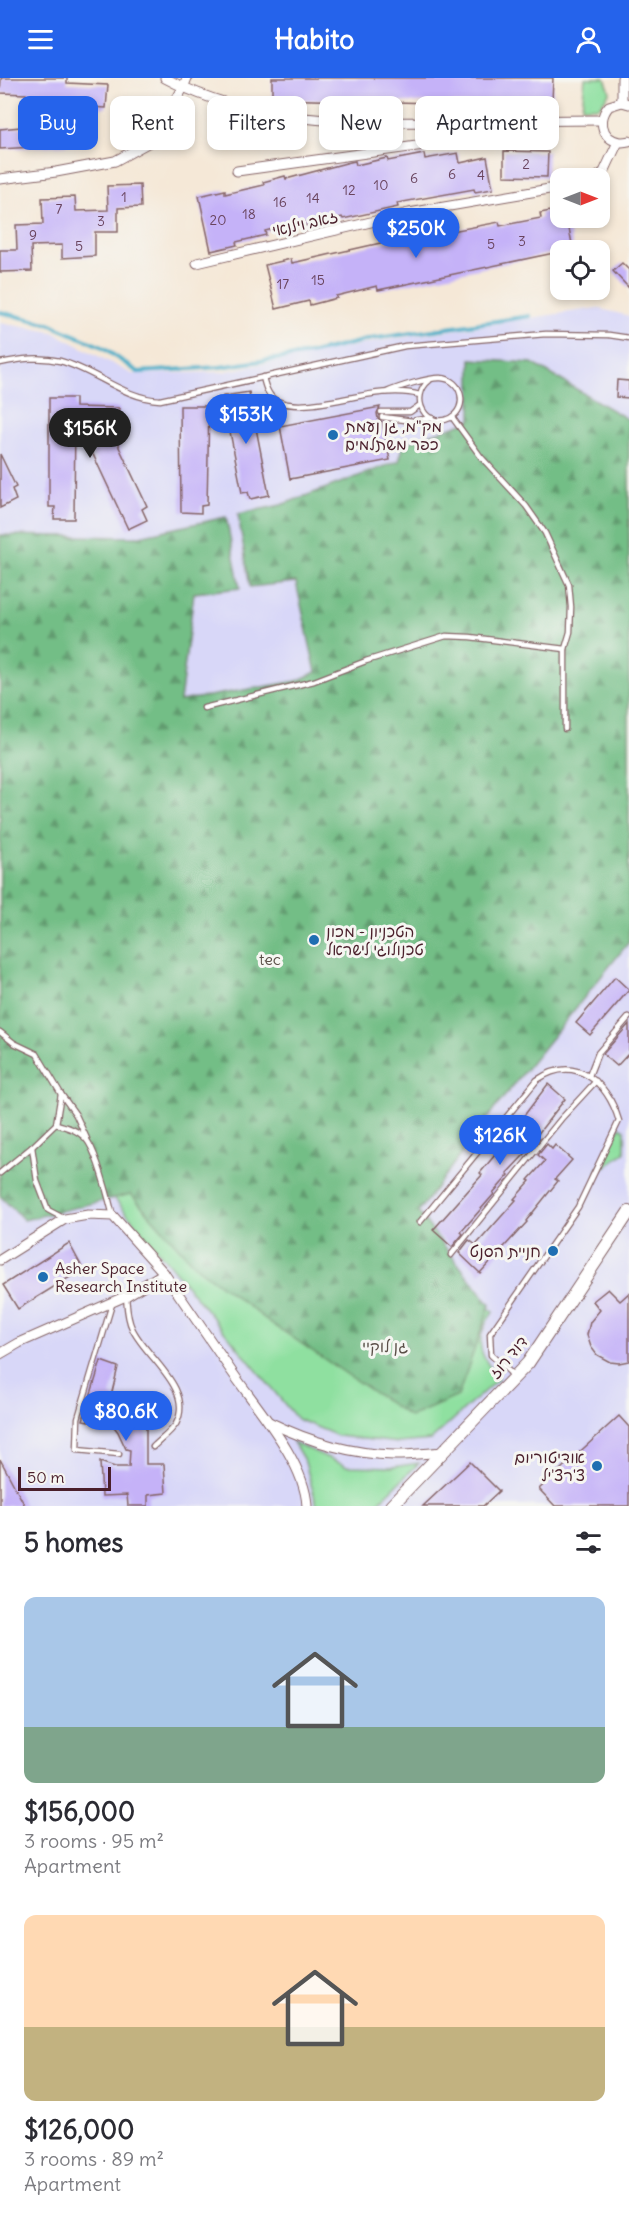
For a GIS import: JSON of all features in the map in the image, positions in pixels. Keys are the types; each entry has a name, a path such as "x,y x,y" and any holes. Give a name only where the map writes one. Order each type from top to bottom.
{"street":[{"path":"165,78 204,97 262,113 322,120 415,122"},
{"path":"0,179 115,161 153,140 187,78"},
{"path":"622,78 625,103 609,106 602,120 604,132 608,137 618,142 629,141"},
{"path":"559,121 602,120"},
{"path":"606,168 618,142"},
{"path":"237,171 415,146"},
{"name":"זאב וילנאי","path":"197,263 409,213 550,189"},
{"name":"דוד רוז","path":"391,1506 528,1364 629,1212"},
{"path":"0,1260 65,1219 88,1215 114,1216 164,1273 267,1421 296,1467 306,1492 307,1506"},
{"path":"0,1354 19,1343 126,1296 164,1273"},
{"path":"267,1421 296,1435 340,1449 393,1455 444,1452"}],"lane":[{"path":"0,363 44,358 62,362 136,396 149,399 171,398 369,352 417,345 546,334 609,335 629,338"},
{"path":"263,377 272,398 294,404 387,392 409,392 420,395"},
{"path":"387,392 412,383 436,378 448,379 458,388 462,400 452,417 444,420 432,418 413,421 381,414 410,412 420,405"},
{"path":"430,380 421,389 420,405 423,412 432,418"},
{"path":"452,417 481,457 526,506 545,533 569,585 571,607 570,632 565,649 565,729"},
{"path":"204,708 314,681 366,661 446,636 565,649"},
{"path":"589,1076 598,1053 629,1017"},
{"path":"0,1032 14,1043 37,1054 76,1114 114,1216"},
{"path":"420,1222 537,1080 551,1070 579,1071 596,1081 608,1095 619,1121 578,1207 490,1334 491,1355 515,1377"},
{"path":"451,1255 561,1119 596,1081"},
{"path":"0,1173 33,1147 56,1124 61,1094"},
{"path":"56,1124 73,1129 87,1139"},
{"path":"33,1147 37,1181 48,1210 65,1219"},
{"path":"126,1296 131,1328 172,1382 179,1397 179,1413 175,1425 153,1447"},
{"path":"112,1302 78,1418 77,1450 120,1454"}],"shaded area":[{"name":"tec","path":"597,308 629,316 629,1506 0,1506 0,323 53,332 132,374 222,372 380,341"}],"green space":[{"path":"585,78 605,78 610,92 599,107 582,107"},
{"name":"tec","path":"471,359 532,363 629,420 629,942 492,1112 418,1212 490,1305 458,1396 410,1417 268,1321 196,1267 131,1194 24,1220 0,1196 0,535 135,537 226,517 240,588 194,593 180,701 297,681 316,672 296,582 250,587 238,514 281,505 399,461 404,444 471,420"},
{"path":"620,1127 625,1130 625,1152 596,1173"},
{"name":"גן לוקיי","path":"105,1187 408,1223 493,1312 483,1330 481,1346 486,1362 499,1378 431,1440 399,1443 338,1436 297,1419"},
{"path":"293,1442 346,1466 393,1467 419,1463 375,1506 317,1506 305,1462"}],"building":[{"path":"1,78 67,78 67,83 108,85 106,108 98,108 98,96 26,96 26,94 0,93"},
{"path":"272,78 553,78 552,96 415,96 415,102 403,102 403,96 319,96 319,100 307,100 307,96 272,96"},
{"path":"18,127 18,148 0,149 0,129"},
{"path":"504,151 548,152 547,177 504,176"},
{"path":"458,153 460,163 487,157 493,189 475,192 474,189 397,203 398,207 305,226 304,221 265,231 266,235 211,251 199,196 225,190 225,194 264,185 263,182 285,176 286,179 355,161 356,165 387,158 388,161 424,154 425,159"},
{"path":"140,185 141,207 118,208 118,232 95,232 95,256 62,258 62,245 31,246 32,271 0,272 0,250 17,250 16,225 43,224 42,198 75,197 76,211 108,210 107,186"},
{"path":"550,211 550,228 569,228 571,240 550,240 550,254 378,290 377,286 310,305 309,301 276,309 265,265 291,259 292,263 394,240 394,242 499,222 500,226 541,218 540,213"},
{"path":"622,263 629,270 629,288 613,271"},
{"path":"617,380 629,381 629,398 616,397"},
{"path":"249,392 269,495 250,499 248,492 242,493 223,396"},
{"path":"49,398 75,398 75,407 119,408 119,447 147,506 142,509 147,520 128,529 75,416 74,519 54,519 55,507 49,507"},
{"path":"180,406 209,406 207,505 201,506 201,513 181,512"},
{"name":"מק\"מ, גן נעמת כפר משתלמים","path":"380,407 377,413 378,419 382,422 390,460 290,479 280,426"},
{"path":"0,454 16,487 12,489 16,500 0,508"},
{"path":"615,977 629,990 590,1035 576,1023"},
{"path":"629,1024 629,1053 617,1066 603,1054"},
{"path":"548,1084 565,1099 537,1135 540,1138 507,1173 509,1175 461,1232 463,1234 452,1247 433,1230 482,1175 480,1173 525,1119 523,1117"},
{"path":"547,1144 552,1149 555,1145 572,1160 555,1179 558,1181 527,1222 480,1273 459,1253 469,1240 476,1245 516,1200 514,1199 530,1181 528,1180 545,1161 538,1155"},
{"name":"Asher Space Research Institute","path":"69,1243 83,1269 18,1309 3,1285"},
{"path":"608,1289 620,1301 629,1293 629,1361 610,1362 597,1355 587,1335 590,1322 600,1310 593,1301"},
{"path":"101,1361 118,1367 111,1396 128,1405 137,1417 154,1400 164,1410 146,1429 146,1464 164,1464 166,1493 148,1495 148,1506 128,1506 127,1495 102,1496 100,1462 115,1467 129,1467 130,1450 126,1449 112,1424 101,1419 98,1423 83,1420"},
{"name":"אודיטוריום צ'רצ'יל","path":"619,1416 629,1427 629,1506 555,1506 539,1489"},
{"path":"0,1459 25,1506 0,1506"},
{"path":"470,1462 499,1491 483,1506 423,1506"}],"waterway":[{"path":"0,312 49,324 100,346 138,372 220,367 309,354 371,339 530,316"}],"place":[{"name":"מק\"מ, גן נעמת כפר משתלמים","path":"333,435"},
{"name":"הטכניון - מכון טכנולוגי לישראל","path":"314,940"},
{"name":"חניית הסנט","path":"553,1251"},
{"name":"Asher Space Research Institute","path":"43,1277"},
{"name":"אודיטוריום צ'רצ'יל","path":"597,1466"}]}
